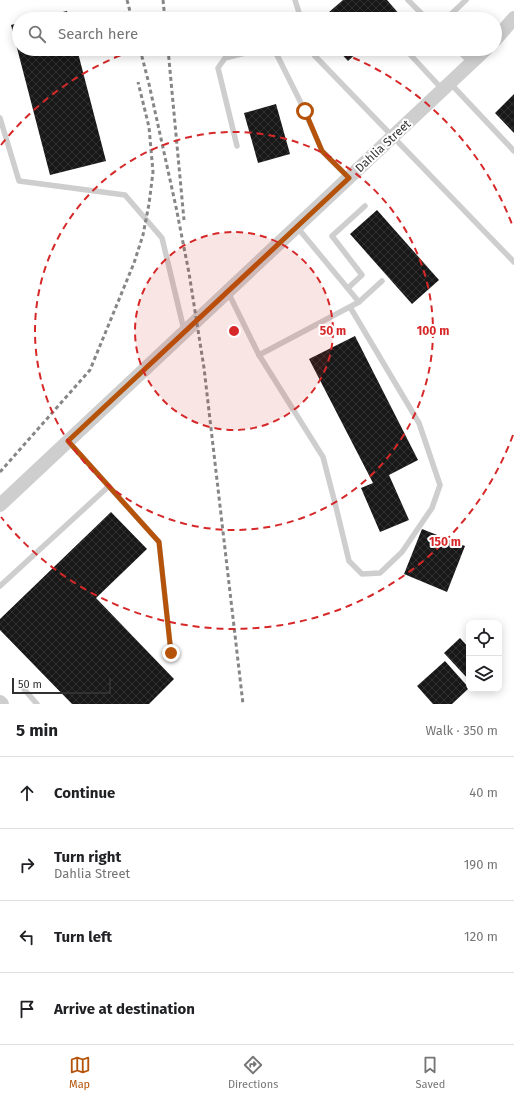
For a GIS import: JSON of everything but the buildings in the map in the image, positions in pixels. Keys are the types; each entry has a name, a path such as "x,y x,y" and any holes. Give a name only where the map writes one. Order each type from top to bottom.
{"street":[{"path":"502,33 511,24"},
{"name":"Dahlia Street","path":"0,505 478,56"}],"lane":[{"path":"295,0 299,12"},
{"path":"408,0 420,12"},
{"path":"453,12 466,0"},
{"path":"233,56 225,58 218,68 237,146"},
{"path":"278,56 302,105 322,151 349,178"},
{"path":"315,56 514,262"},
{"path":"413,56 514,151"},
{"path":"464,56 471,63"},
{"path":"0,118 19,181 125,196 162,238 185,332"},
{"path":"348,288 362,275 332,236 365,206"},
{"path":"296,227 359,302"},
{"path":"259,355 359,302 382,281"},
{"path":"228,291 259,355 323,457 349,561 362,574 380,573 402,552 432,508 440,485 418,423 350,307"},
{"path":"68,441 159,542 171,653"},
{"path":"0,586 109,486"},
{"path":"22,688 37,704"}],"railway":[{"path":"127,0 130,12"},
{"path":"163,0 164,12"},
{"path":"142,56 176,207 189,273 204,368 243,704"},
{"path":"169,56 184,220"},
{"path":"0,472 90,370 134,263 143,235 153,172 149,127 138,82"}],"route":[{"path":"171,653 159,542 68,441 349,178 322,151 305,111"}]}
